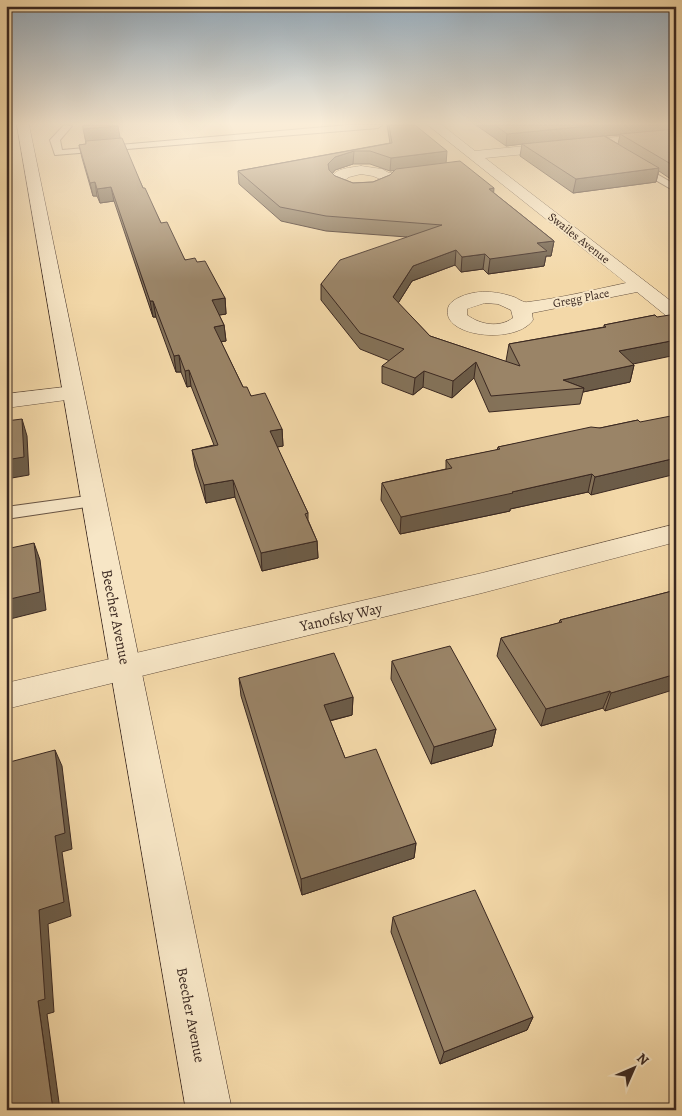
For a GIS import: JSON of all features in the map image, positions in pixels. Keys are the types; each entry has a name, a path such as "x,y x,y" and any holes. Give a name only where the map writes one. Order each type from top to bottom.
{"street":[{"name":"Beecher Avenue","path":"33,177 209,1110"},
{"path":"387,178 393,177"},
{"name":"Swailes Avenue","path":"501,177 676,314"},
{"name":"Gregg Place","path":"522,309 641,286"},
{"path":"6,401 73,393"},
{"name":"Yanofsky Way","path":"6,696 472,585 676,533"}],"lane":[{"path":"657,177 676,189"},
{"path":"6,513 94,501"}],"building":[{"path":"88,177 138,177 161,223 167,222 185,260 195,258 197,262 205,261 225,298 212,300 224,325 214,327 243,387 247,387 251,396 265,393 282,429 270,431 308,513 305,514 317,541 261,553 233,480 204,485 192,450 218,445 189,370 185,371 179,355 174,356 153,301 150,301 111,187 97,189 95,182 90,183"},
{"path":"245,177 338,177 353,183 373,182 385,177 480,177 494,188 489,189 554,241 537,243 547,251 490,259 485,254 462,257 456,250 413,266 393,297 430,336 520,366 509,344 606,327 604,325 655,315 657,317 676,314 676,340 619,351 634,365 563,380 584,388 491,396 476,362 453,381 424,371 415,378 382,366 404,349 360,333 321,284 340,260 442,225 326,216 280,207"},
{"path":"573,177 590,177 576,179"},
{"path":"676,415 676,458 595,477 592,474 401,517 382,483 452,468 446,460 500,449 498,447 591,427 600,428"},
{"path":"22,419 24,457 6,460 6,421"},
{"path":"34,543 40,592 6,600 6,549"},
{"path":"676,590 676,674 611,693 610,691 546,709 501,638 562,622 560,620"},
{"path":"450,646 496,729 434,747 392,661"},
{"path":"334,653 353,697 324,705 345,758 376,749 416,843 301,879 239,678"},
{"path":"55,750 65,833 55,836 64,902 39,910 45,999 38,1001 53,1110 6,1110 6,763"},
{"path":"475,890 533,1017 444,1052 393,917"}]}
